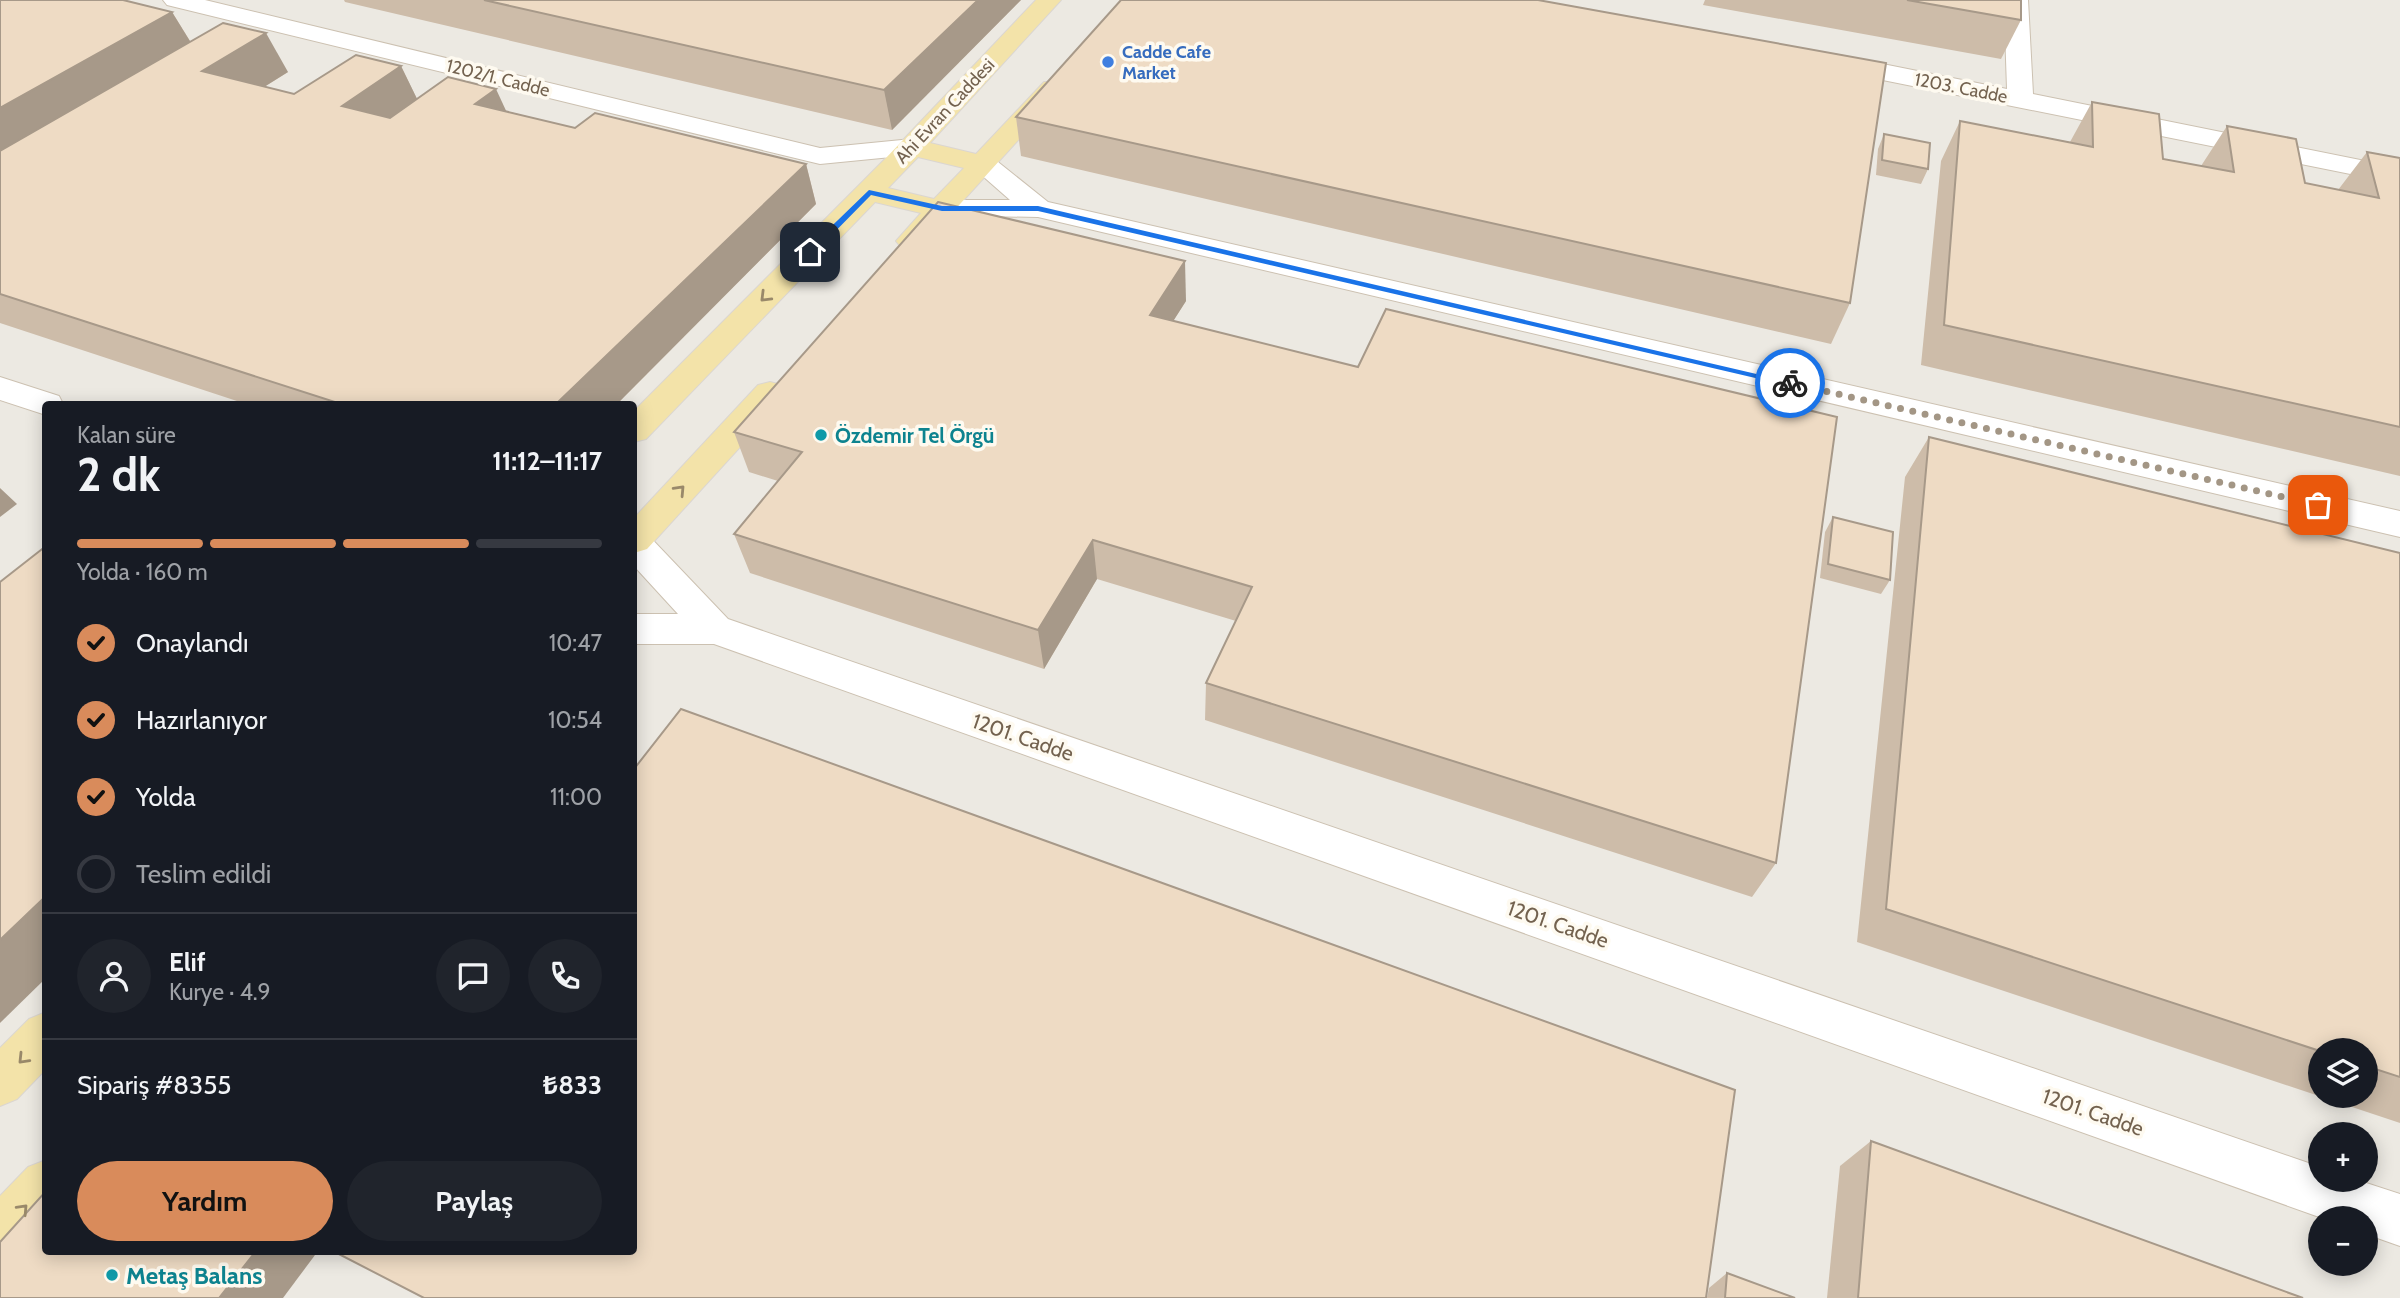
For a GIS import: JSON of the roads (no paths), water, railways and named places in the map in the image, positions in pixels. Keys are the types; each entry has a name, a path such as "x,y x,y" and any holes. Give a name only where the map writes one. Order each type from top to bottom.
{"main road":[{"name":"Ahi Evran Caddesi","path":"637,428 869,192 1049,0"},
{"path":"895,259 1076,62"},
{"name":"1202/1. Cadde","path":"912,147 983,164"},
{"name":"1202/1. Cadde","path":"869,192 942,209"},
{"path":"637,538 792,370"},
{"path":"0,1082 42,1039"},
{"path":"0,1234 42,1189"}],"street":[{"name":"1202/1. Cadde","path":"175,0 820,156 912,147"},
{"path":"2017,0 2020,100"},
{"name":"1203. Cadde","path":"1805,57 2400,176"},
{"name":"1202/1. Cadde","path":"820,156 869,192"},
{"name":"1202/1. Cadde","path":"983,164 1038,208"},
{"name":"1202/1. Cadde","path":"942,209 1038,208 2400,524"},
{"path":"0,388 42,402"},
{"name":"1201. Cadde","path":"637,544 715,629"},
{"name":"1201. Cadde","path":"637,629 715,629 2400,1220"}],"place":[{"name":"Cadde Cafe Market","path":"1108,62"},
{"name":"Özdemir Tel Örgü","path":"821,435"},
{"name":"Metaş Balans","path":"112,1275"}]}
